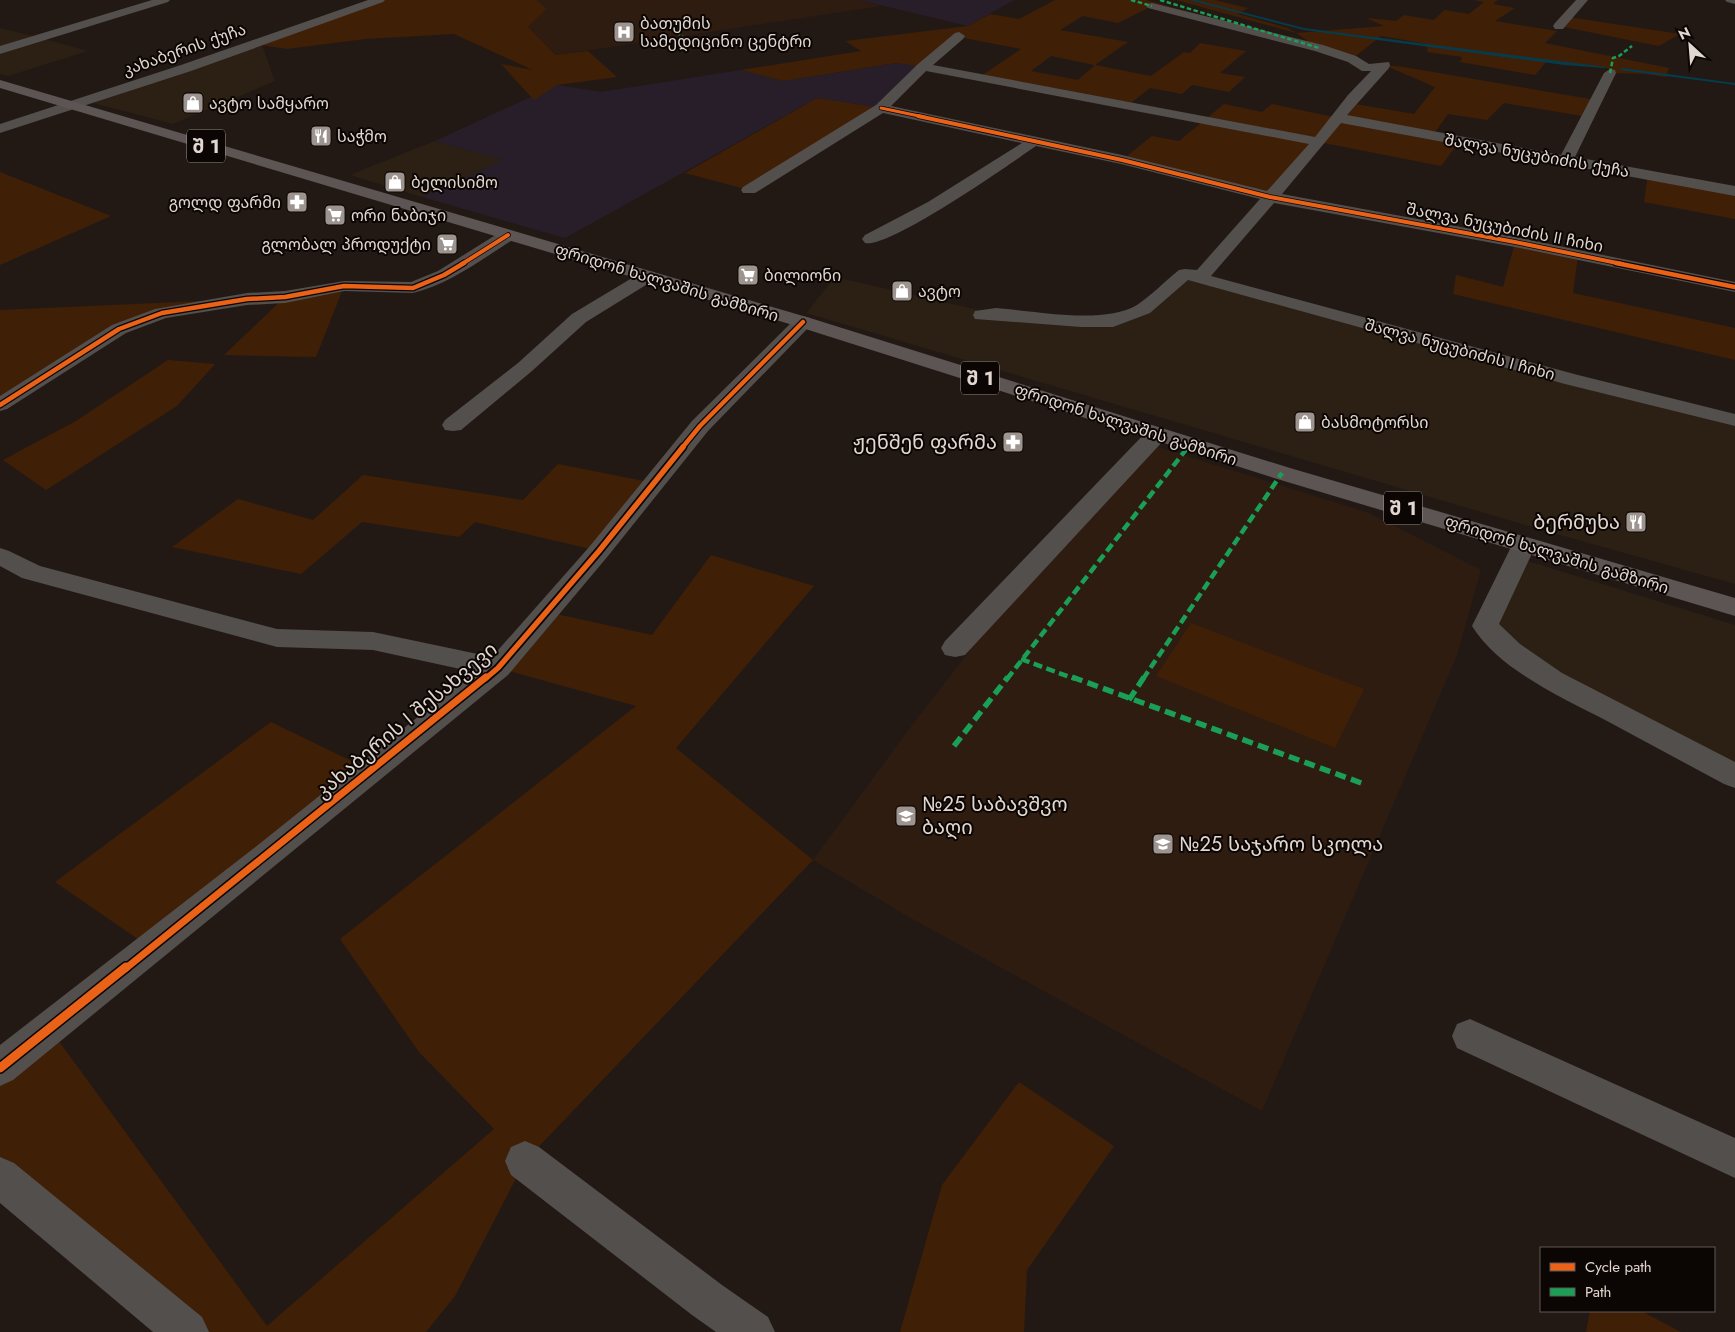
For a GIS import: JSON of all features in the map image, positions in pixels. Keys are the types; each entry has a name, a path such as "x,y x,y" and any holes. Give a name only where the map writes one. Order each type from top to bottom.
{"highway":[{"name":"ფრიდონ ხალვაშის გამზირი","path":"0,84 803,322 1282,473 1735,607"}],"street":[{"path":"0,50 164,0"},
{"name":"კახაბერის ქუჩა","path":"0,130 70,105 186,68 379,0"},
{"path":"1559,26 1582,0"},
{"path":"1731,0 1735,1"},
{"path":"982,315 996,314 1113,322 1143,309 1185,274 1201,276 1319,142 1353,98 1384,66 1367,68 1352,59 1319,48 1152,6"},
{"path":"749,190 881,108 923,67 959,36"},
{"path":"923,67 1319,142"},
{"path":"1566,160 1610,73"},
{"name":"შალვა ნუცუბიძის II ჩიხი","path":"881,108 1122,160 1270,197 1515,242 1735,287"},
{"name":"შალვა ნუცუბიძის ქუჩა","path":"1338,118 1735,191"},
{"path":"871,239 892,229 999,165 1034,141"},
{"path":"0,405 118,329 162,313 247,299 285,297 344,286 412,288 444,275 508,235"},
{"name":"შალვა ნუცუბიძის I ჩიხი","path":"1185,274 1572,380 1735,420"},
{"path":"453,425 525,367 579,318 648,276"},
{"name":"კახაბერის I შესახვევი","path":"0,1068 269,854 498,668 599,552 700,426 803,322"},
{"path":"955,648 1156,434"},
{"path":"1524,545 1485,626 1510,651 1552,680 1735,776"},
{"path":"0,556 31,572 276,638 373,642 498,668"},
{"path":"1470,1036 1735,1158"},
{"path":"525,1161 707,1300 753,1332"},
{"path":"0,1177 187,1332"}],"shaded area":[{"path":"379,0 537,0 547,9 528,27 556,55 588,51 617,77 557,85 534,100 501,64 533,70 454,34 365,39 287,49 255,44"},
{"name":"ბათუმის სამედიცინო ცენტრი","path":"537,0 859,0 881,6 557,55 528,27 547,9"},
{"path":"859,0 1014,0 968,26"},
{"path":"1055,0 1146,0 1317,47 1296,33 1384,26 1366,18 1396,21 1404,15 1434,20 1444,10 1469,14 1484,2 1474,0 1498,0 1493,4 1515,8 1495,21 1557,31 1545,43 1669,68 1666,77 1610,73 1612,69 1548,60 1535,75 1460,62 1462,57 1427,52 1428,44 1381,36 1352,59 1152,6 1118,23 1083,16 1060,30 1128,42 1095,65 1151,76 1184,52 1190,53 1200,43 1246,51 1220,73 1245,77 1229,92 1192,85 1182,94 1150,88 1127,106 978,78 1021,49 959,37 923,67 896,63 783,81 741,70 861,51 845,41 968,26 990,14 1019,19","holes":["1051,56 1094,65 1078,80 1031,71"]},
{"path":"1176,0 1214,0 1248,8 1238,14 1288,28 1296,33"},
{"path":"1568,17 1680,34 1659,46 1559,26"},
{"path":"0,28 88,51 8,76 0,74"},
{"path":"262,45 275,81 173,124 93,103"},
{"path":"897,63 923,67 881,108 817,98 565,238 422,197 503,160 435,141 557,85 601,92 741,70 783,81"},
{"path":"1384,65 1596,100 1588,117 1504,103 1487,120 1448,114 1433,135 1460,141 1441,166 1319,142 1270,197 1122,160 1152,136 1179,141 1224,104 1262,112 1272,104 1338,118 1349,103 1414,114 1435,87"},
{"path":"817,98 881,108 749,190 685,173"},
{"path":"435,141 504,160 422,197 350,175"},
{"path":"0,172 111,216 0,265"},
{"path":"1648,175 1735,191 1735,219 1644,202"},
{"path":"1515,242 1578,255 1573,293 1735,328 1735,360 1453,294 1456,275 1503,287"},
{"path":"1185,274 1735,420 1735,584 1539,529 806,313 835,277 996,314 1113,321"},
{"path":"344,286 316,357 224,355 285,297"},
{"path":"247,299 119,329 0,405 0,310"},
{"path":"168,360 215,364 177,406 46,490 3,460 76,421"},
{"name":"№25 საჯარო სკოლა","path":"1158,447 1369,513 1481,570 1457,655 1262,1111 907,916 813,860 906,733 981,636"},
{"path":"558,464 654,483 599,551 475,522 459,537 362,522 301,574 172,547 238,499 313,520 363,475 523,500"},
{"path":"711,555 814,586 676,748 813,860 525,1161 455,1296 426,1332 187,1332 0,1177 0,1068 50,1029 267,1326 494,1129 419,1052 340,939 636,706 498,668 547,612 652,635"},
{"path":"1528,561 1735,625 1735,776 1650,730 1485,626"},
{"path":"1191,623 1364,689 1335,748 1156,676"},
{"path":"271,722 372,771 151,948 55,882"},
{"path":"1019,1082 1114,1146 1027,1270 1024,1332 900,1332 942,1185"},
{"path":"1590,1312 1643,1312 1681,1332 1586,1332"}],"waterway":[{"path":"1191,0 1304,29 1564,64 1604,67"},
{"path":"1622,69 1735,84"}],"marked path":[{"path":"1131,0 1152,6"},
{"path":"1160,0 1319,48"},
{"path":"665,24 683,37"},
{"path":"1610,73 1613,58 1619,56 1632,46"},
{"path":"954,746 1190,444"},
{"path":"1129,700 1282,473"},
{"path":"1021,659 1364,784"}],"cycle path":[{"path":"881,108 1122,160 1270,197 1515,242 1735,287"},
{"path":"0,405 119,329 162,313 247,299 285,297 344,286 413,288 444,275 508,235"},
{"path":"0,1068 269,854 498,668 599,551 700,426 803,322"}],"place":[{"name":"ბათუმის სამედიცინო ცენტრი","path":"624,32"},
{"name":"ავტო სამყარო","path":"193,103"},
{"name":"საჭმო","path":"321,136"},
{"name":"ბელისიმო","path":"395,182"},
{"name":"გოლდ ფარმი","path":"297,202"},
{"name":"ორი ნაბიჯი","path":"335,215"},
{"name":"გლობალ პროდუქტი","path":"447,244"},
{"name":"ბილიონი","path":"748,275"},
{"name":"ავტო","path":"902,291"},
{"name":"ბასმოტორსი","path":"1305,422"},
{"name":"ჟენშენ ფარმა","path":"1013,442"},
{"name":"ბერმუხა","path":"1636,522"},
{"name":"№25 საბავშვო ბაღი","path":"906,816"},
{"name":"№25 საჯარო სკოლა","path":"1163,844"}]}
